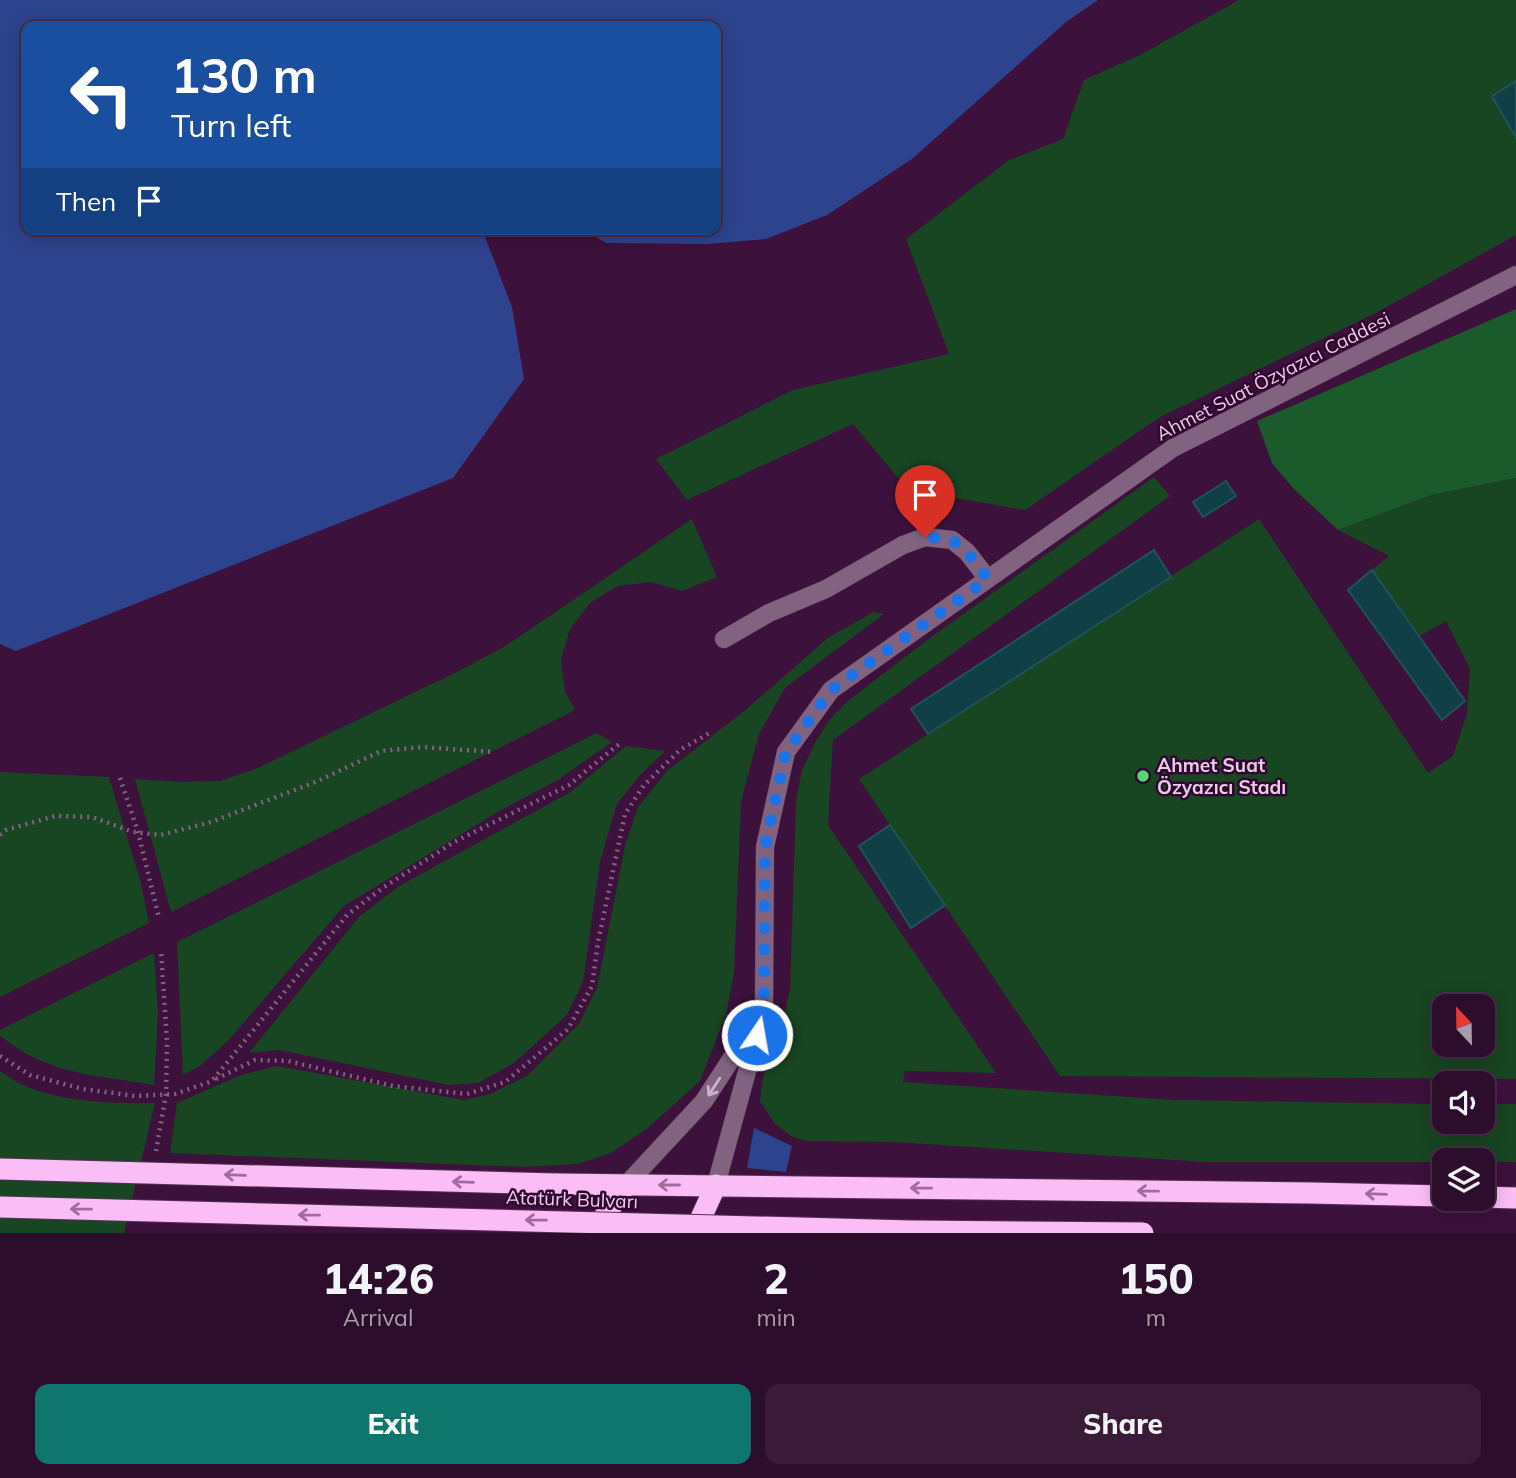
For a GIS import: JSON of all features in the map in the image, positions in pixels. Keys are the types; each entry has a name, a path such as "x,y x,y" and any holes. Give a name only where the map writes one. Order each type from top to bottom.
{"highway":[{"path":"0,1169 556,1184 1432,1196"},
{"path":"593,1233 626,1185"},
{"path":"694,1233 716,1185"},
{"path":"1495,1197 1516,1198"},
{"name":"Atatürk Bulvarı","path":"0,1207 910,1231 1143,1233"}],"street":[{"name":"Ahmet Suat Özyazıcı Caddesi","path":"716,1185 764,1009 765,847 786,752 831,690 1173,448 1516,275"},
{"path":"724,639 769,613 826,589 903,545 925,537 952,540 967,552 988,579"},
{"name":"Atatürk Bulvarı","path":"626,1185 704,1101 764,1009"}],"path":[{"path":"0,1056 30,1075 83,1089 135,1096 175,1094 212,1081 255,1060 288,1060 393,1086 467,1094 505,1082 568,1029 592,986 598,942 625,814 644,785 680,750 711,733"},
{"path":"212,1081 347,915 384,887 454,842 569,785 619,744"},
{"path":"0,835 6,830 55,816 92,817 138,832 160,835 211,822 318,781 381,751 422,747 494,752"},
{"path":"120,778 138,832 159,918"},
{"path":"154,1161 166,1094 167,1042 161,950"}],"green space":[{"path":"1239,0 1516,0 1516,235 1376,313 1160,417 1025,510 908,490 853,424 687,500 656,459 793,390 949,354 906,239 1009,160 1063,139 1084,80 1140,55"},
{"path":"1516,309 1516,478 1431,495 1338,530 1294,489 1272,463 1257,421"},
{"path":"1154,477 1170,496 833,740 828,825 996,1073 905,1071 903,1082 1175,1100 1432,1104 1432,1134 1495,1134 1495,1104 1516,1104 1516,1162 1495,1162 1495,1148 1432,1148 1432,1162 1205,1162 894,1142 806,1141 791,1136 775,1124 760,1101 763,1077 790,990 796,801 802,770 830,719 849,700 930,638"},
{"path":"1516,478 1516,1079 1495,1079 1495,1071 1432,1071 1432,1078 1060,1076 859,779 1259,519 1428,773 1453,756 1467,713 1470,669 1446,621 1420,636 1372,570 1389,556 1338,530 1431,495"},
{"path":"692,519 717,577 682,591 651,582 618,586 590,603 570,629 561,660 565,692 575,710 171,912 135,779 220,781 258,768 507,645"},
{"path":"874,612 884,614 785,688 759,734 741,802 734,973 726,1015 700,1081 648,1128 611,1153 578,1164 525,1167 170,1153 177,1103 241,1075 277,1066 464,1100 490,1094 527,1076 579,1024 597,988 625,846 638,807 667,771 743,712 829,637"},
{"path":"597,733 612,742 558,780 501,810 344,906 228,1041 200,1066 183,1075 177,942"},
{"path":"626,746 665,751 641,774 617,804 600,862 583,982 567,1015 514,1063 478,1083 449,1085 279,1050 249,1053 359,917 399,886 569,793"},
{"path":"0,772 109,777 141,883 149,923 0,997"},
{"path":"154,953 158,1014 154,1085 55,1066 37,1059 0,1036 0,1030"},
{"path":"0,1071 21,1084 53,1095 106,1102 155,1103 124,1233 0,1233"}],"water":[{"path":"0,0 1098,0 1066,22 912,159 827,215 766,239 707,244 606,243 592,235 721,235 721,21 21,21 21,235 484,235 512,307 524,379 453,478 16,651 0,644"},
{"path":"754,1128 792,1146 786,1172 747,1168"}],"building":[{"path":"1516,81 1516,138 1492,96"},
{"path":"1226,481 1236,496 1203,517 1193,502"},
{"path":"1154,550 1171,577 928,734 911,709"},
{"path":"1372,570 1465,701 1442,720 1348,590"},
{"path":"890,825 945,905 911,928 859,846"}],"place":[{"name":"Ahmet Suat Özyazıcı Stadı","path":"1143,776"}],"route":[{"path":"757,1035 764,1009 765,847 786,752 831,690 988,579 967,552 952,540 925,537"}]}
